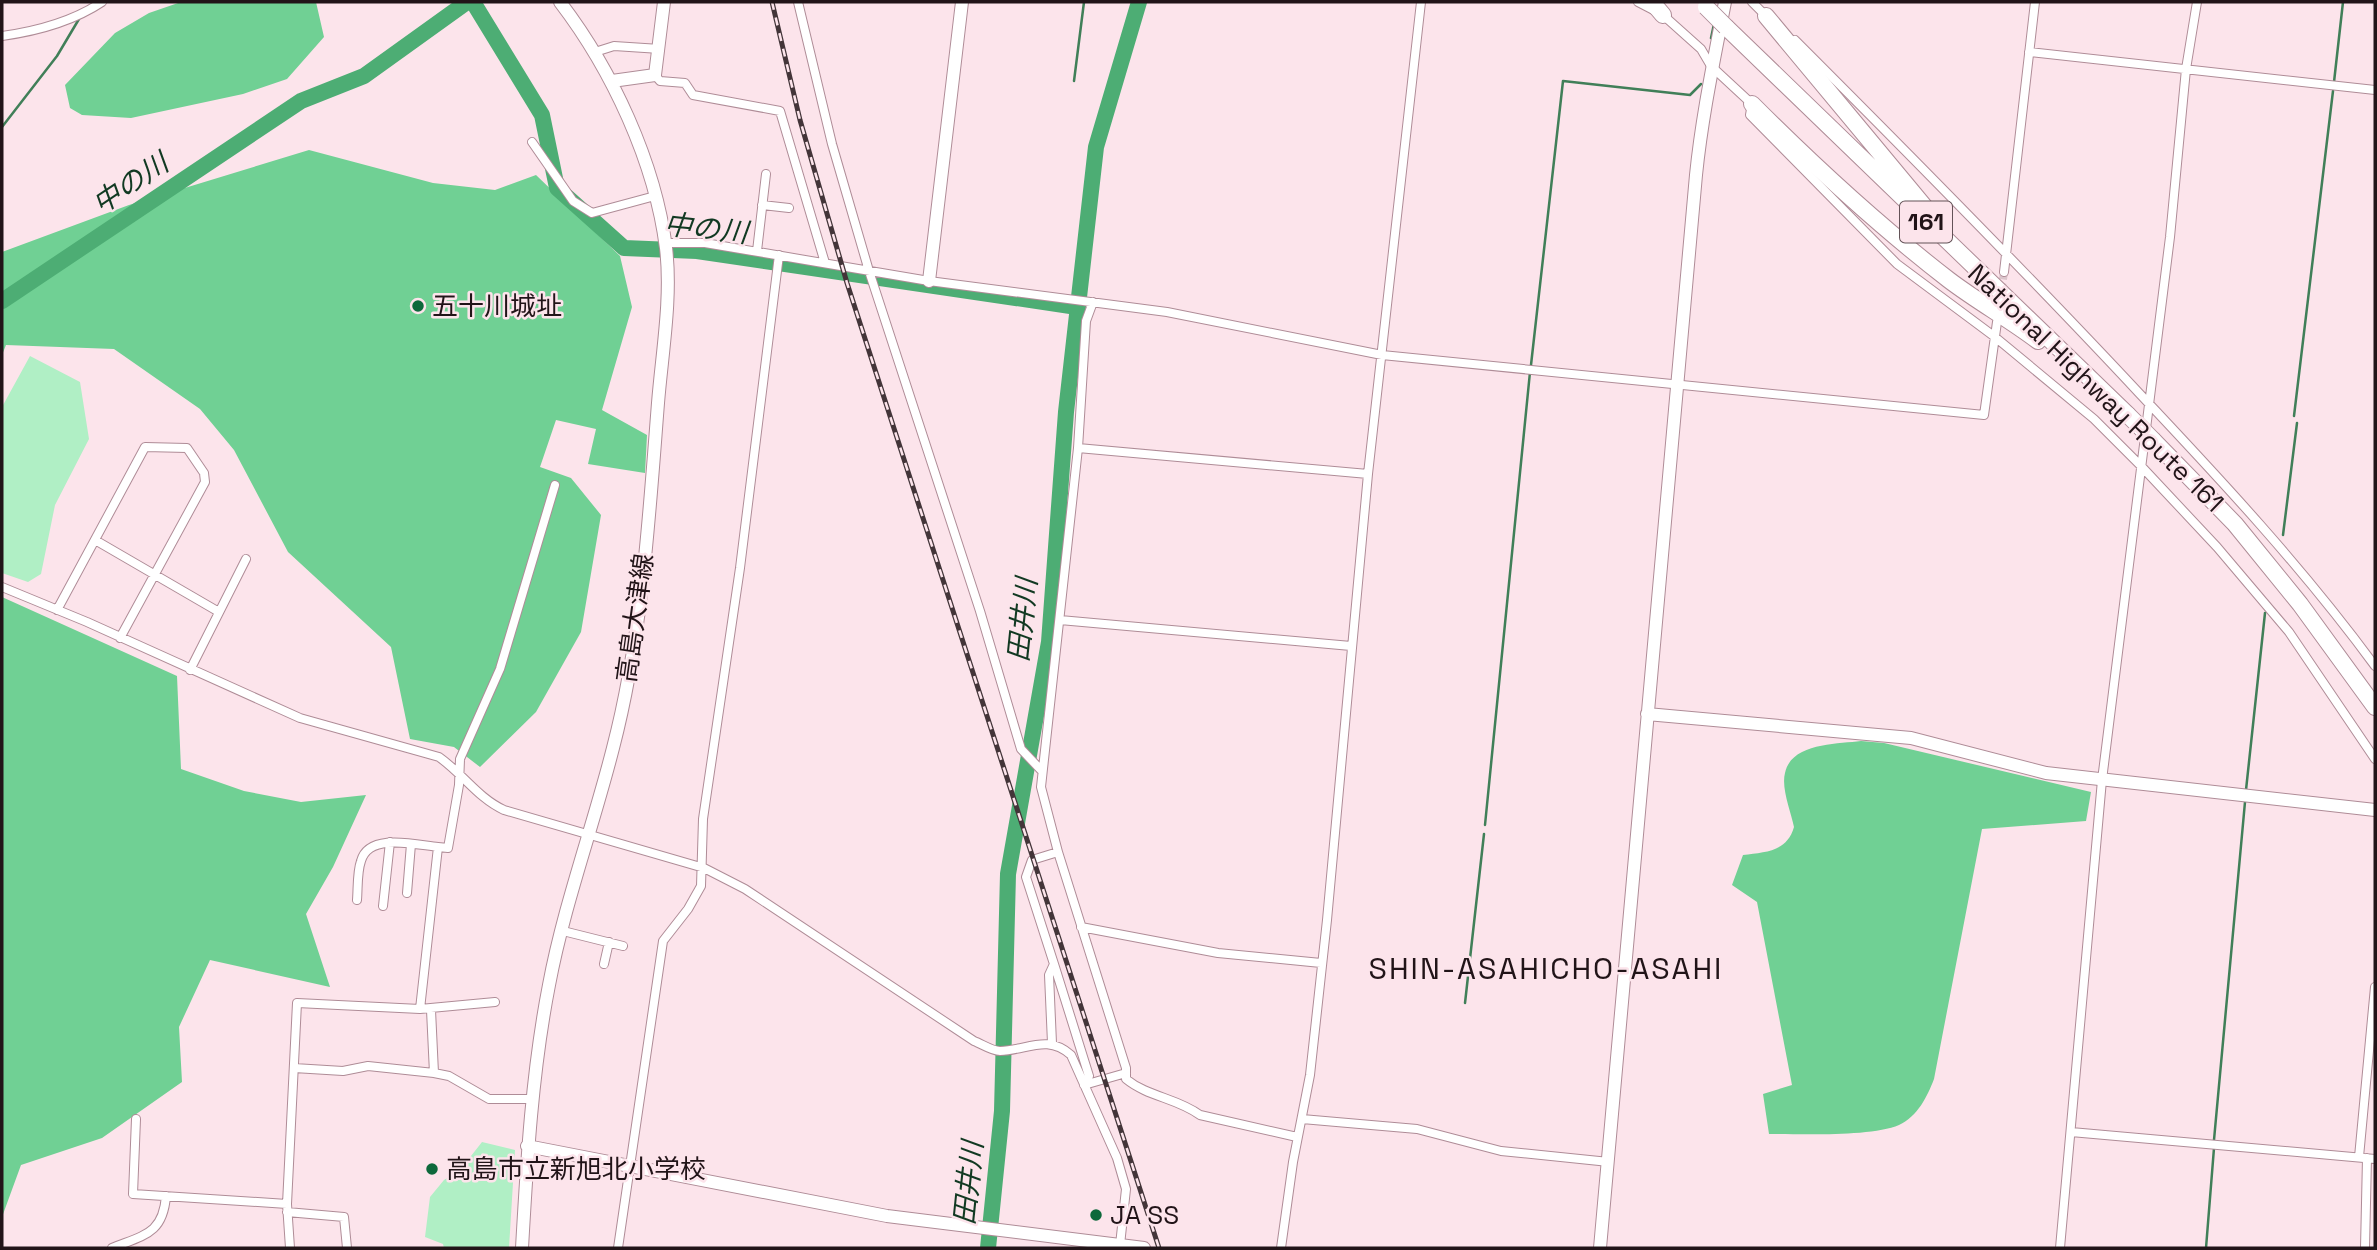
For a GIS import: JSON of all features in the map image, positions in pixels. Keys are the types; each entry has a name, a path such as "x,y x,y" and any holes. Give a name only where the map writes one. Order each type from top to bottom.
{"highway":[{"path":"1651,2 1664,15"},
{"name":"National Highway Route 161","path":"1704,4 2129,415 2235,524 2300,604 2375,708"},
{"path":"1766,16 1924,207 2053,334 2086,374"},
{"path":"1752,104 1809,161 1951,282 2086,374"}],"street":[{"path":"2,36 34,31 102,2"},
{"name":"高島大津線","path":"522,1248 531,1099 549,982 623,704 636,621 651,489 665,247 655,196 612,81 560,2"},
{"path":"664,2 656,75 660,81 685,83 693,95 780,111 825,263"},
{"path":"799,2 832,144 869,271 1025,753 1039,768"},
{"path":"929,281 962,2"},
{"path":"1281,1248 1297,1137 1310,1075 1328,920 1368,474 1421,2"},
{"path":"1637,2 1664,15 1701,49 1711,66 1752,104 1750,115 1897,264 1995,337 2094,419 2142,467 2217,547 2289,632 2375,759"},
{"path":"1600,1248 1704,104 1711,85 1711,66 1725,2"},
{"path":"1752,2 1782,27 2007,252 2219,475 2306,576 2375,666"},
{"path":"2004,272 2035,2"},
{"path":"2060,1248 2102,780 2170,237 2186,69 2197,2"},
{"path":"595,52 614,46 660,49"},
{"path":"2029,52 2375,90"},
{"path":"612,81 656,75"},
{"path":"532,142 573,201 592,213 655,196"},
{"path":"757,251 766,174"},
{"path":"762,205 789,208"},
{"path":"665,247 705,243 929,281 1167,312 1382,355 1984,415 1997,322"},
{"path":"618,1248 663,941 688,909 701,886 704,868 703,819 740,568 779,255"},
{"path":"1093,302 1086,321 1078,448 1060,620 1039,768 1041,788 1126,1079 1141,1091 1189,1105 1200,1115 1297,1137"},
{"path":"57,610 145,447 187,449 204,473 205,482 121,638"},
{"path":"1078,448 1368,474"},
{"path":"357,900 361,860 365,853 390,842 448,848 459,785 458,771 500,668 555,485"},
{"path":"96,540 219,612"},
{"path":"190,670 246,559"},
{"path":"2,587 300,718 439,757 458,771 486,802 504,810 704,868 746,889 948,1027 999,1051 1052,1043 1071,1055 1117,1158 1126,1189 1119,1245"},
{"path":"1060,620 1351,646"},
{"path":"1647,714 1911,738 2046,773 2375,810"},
{"path":"383,906 390,842"},
{"path":"407,893 411,844"},
{"path":"420,1009 438,847"},
{"path":"1058,852 1032,860 1026,877 1089,1076 1084,1085"},
{"path":"1081,927 1218,953 1321,963"},
{"path":"563,931 623,946"},
{"path":"604,964 609,942"},
{"path":"1052,1043 1049,975 1054,964"},
{"path":"2365,1248 2375,987"},
{"path":"290,1248 287,1208 297,1003 431,1010 495,1002"},
{"path":"431,1010 434,1073"},
{"path":"294,1068 344,1071 368,1066 434,1073 449,1076 489,1099 531,1099"},
{"path":"1084,1085 1126,1073"},
{"path":"136,1119 133,1194 287,1208 344,1217 347,1248"},
{"path":"1302,1119 1417,1129 1501,1150 1609,1162"},
{"path":"2071,1132 2367,1158"},
{"path":"527,1146 887,1216 1144,1248"},
{"path":"112,1248 156,1228 164,1216 166,1196"}],"green space":[{"path":"181,2 316,2 324,37 287,79 243,94 131,118 82,115 70,108 65,85 115,33 149,13"},
{"path":"309,150 433,183 495,190 536,175 620,256 632,307 602,410 647,435 645,473 588,464 596,429 556,420 540,467 571,478 601,515 581,632 536,712 480,767 454,747 410,739 391,647 288,552 234,450 200,409 114,349 6,345 2,355 2,252 129,205"},
{"path":"30,356 80,382 89,439 55,505 41,574 28,582 2,573 2,407"},
{"path":"2,597 177,676 181,769 244,791 301,802 366,795 333,867 306,914 330,987 210,960 179,1027 182,1082 102,1138 21,1165 2,1217"},
{"path":"1861,741 1884,743 2091,792 2086,821 1982,829 1934,1079 1925,1099 1912,1117 1899,1125 1871,1131 1769,1134 1763,1094 1792,1085 1757,902 1732,885 1743,855 1774,849 1786,842 1791,835 1794,827 1784,779 1789,763 1805,750"},
{"path":"482,1142 515,1150 509,1248 444,1248 443,1244 425,1237 430,1197 444,1180 460,1170"}],"waterway":[{"name":"中の川","path":"2,301 301,101 364,76 467,2"},
{"name":"中の川","path":"473,2 542,115 557,188 624,248 697,251 1077,307"},
{"path":"1074,81 1084,2"},
{"name":"田井川","path":"988,1248 1002,1111 1008,874 1049,642 1066,412 1096,147 1139,2"},
{"path":"2334,82 2343,2"},
{"path":"2,127 57,56 79,19"},
{"path":"1711,38 1714,24"},
{"path":"1531,365 1563,81 1690,95 1701,84"},
{"path":"2294,416 2333,91"},
{"path":"1485,825 1530,372"},
{"path":"2283,535 2297,423"},
{"path":"2246,790 2265,613"},
{"path":"2214,1140 2245,802"},
{"path":"1465,1003 1484,834"},
{"path":"2206,1248 2214,1148"}],"tunnel":[{"path":"1998,315 2004,272"}],"railway":[{"path":"772,2 800,120 847,283 1159,1248"}],"place":[{"name":"五十川城址","path":"418,306"},
{"name":"高島市立新旭北小学校","path":"432,1169"},
{"name":"JA SS","path":"1096,1215"}],"district":[{"name":"SHIN-ASAHICHO-ASAHI","path":"1546,969"}]}
